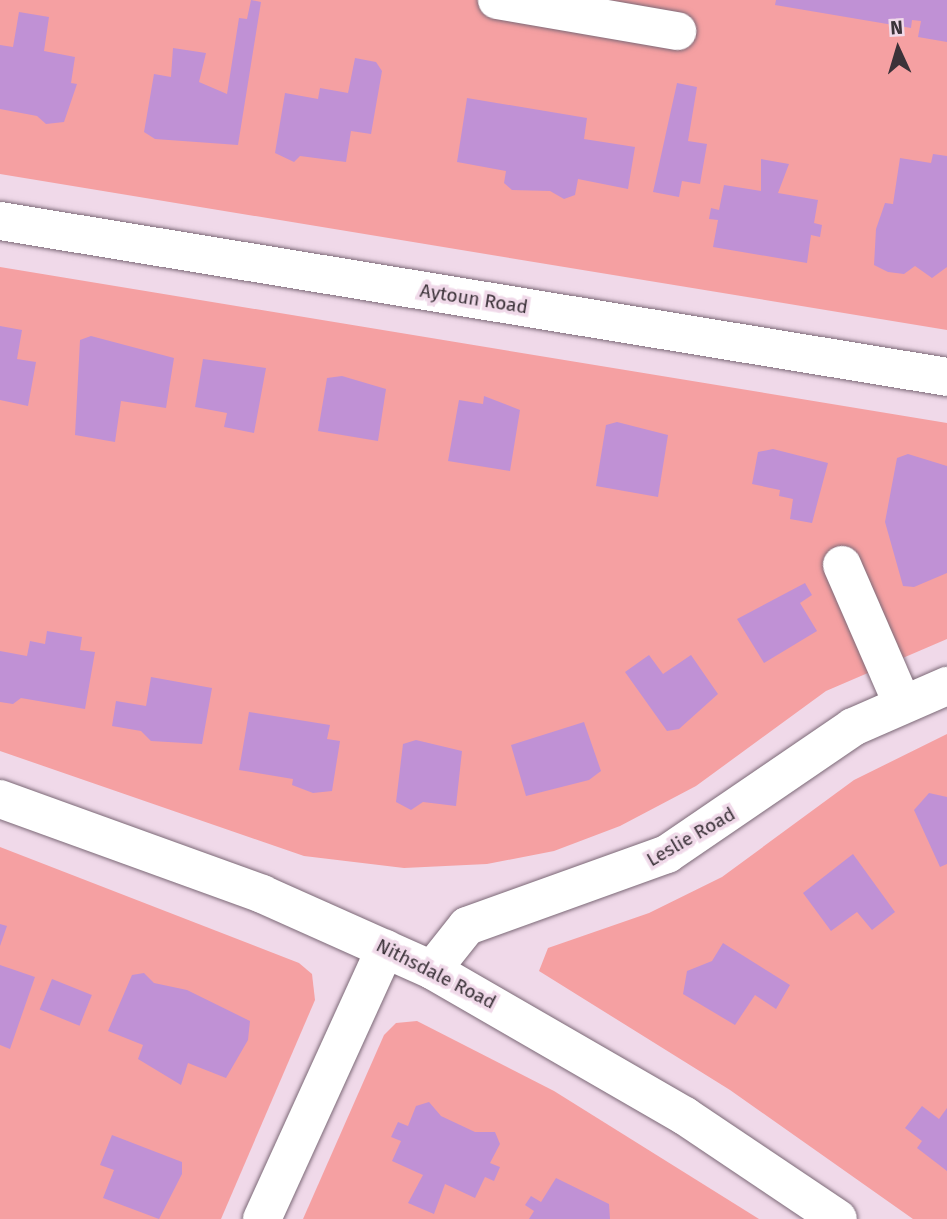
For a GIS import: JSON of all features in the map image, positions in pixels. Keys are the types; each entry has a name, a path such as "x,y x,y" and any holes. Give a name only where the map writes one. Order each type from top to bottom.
{"street":[{"path":"496,0 555,5 677,31"},
{"name":"Aytoun Road","path":"0,221 947,377"},
{"path":"842,565 902,703"},
{"name":"Leslie Road","path":"432,970 467,926 667,854 853,727 902,703 947,686"},
{"name":"Nithsdale Road","path":"0,799 262,894 432,970 685,1116 838,1219"},
{"path":"262,1219 385,948"}],"shaded area":[{"path":"0,0 947,0 947,330 0,174"},
{"path":"0,267 947,423 947,639 826,691 696,786 620,826 554,851 487,864 404,868 304,856 0,751"},
{"path":"947,734 947,1219 913,1219 730,1090 539,971 548,948 649,913 722,877 854,780"},
{"path":"0,847 299,963 312,974 315,1000 221,1219 0,1219"},
{"path":"417,1021 554,1091 759,1219 303,1219 384,1035 396,1023"}],"building":[{"path":"251,0 261,2 238,145 155,139 144,132 154,74 171,77 173,48 206,53 199,82 227,94 239,18 247,19"},
{"path":"776,0 947,0 947,42 918,37 921,21 912,20 911,28 775,5"},
{"path":"19,12 49,17 44,51 75,57 71,83 77,84 64,122 46,124 37,116 0,109 0,45 13,47"},
{"path":"355,58 376,62 382,71 371,134 351,131 346,162 300,156 294,162 275,153 285,93 318,99 320,88 348,93"},
{"path":"677,83 697,87 688,141 707,144 700,184 682,181 679,197 653,192"},
{"path":"467,98 587,118 584,139 635,147 628,189 578,179 575,195 564,199 550,191 512,190 504,183 506,171 457,162"},
{"path":"933,154 947,156 947,267 932,278 915,266 904,274 888,272 874,265 876,229 885,203 893,204 900,158 931,163"},
{"path":"761,159 789,164 778,193 818,200 814,223 822,225 820,237 811,235 807,263 713,247 718,220 709,219 711,208 719,210 724,185 761,191"},
{"path":"0,326 22,330 17,359 36,362 28,406 0,400"},
{"path":"91,336 174,358 166,408 121,401 115,442 75,435 80,340"},
{"path":"203,359 266,368 254,433 224,427 227,413 195,407"},
{"path":"342,376 386,389 378,441 318,431 327,378"},
{"path":"484,396 520,410 510,471 448,461 459,400 483,404"},
{"path":"617,422 668,435 658,497 596,486 606,425"},
{"path":"773,449 828,463 812,523 790,519 793,499 779,496 780,490 752,484 758,452"},
{"path":"908,454 947,466 947,573 914,587 903,586 885,522 897,458"},
{"path":"805,583 812,595 800,603 817,631 764,663 737,619"},
{"path":"47,631 82,637 80,650 95,652 85,709 21,698 13,704 0,702 0,651 27,656 30,641 45,644"},
{"path":"649,655 663,674 691,655 718,694 679,729 667,731 625,672"},
{"path":"151,677 212,688 202,744 151,741 141,731 112,726 116,701 146,706"},
{"path":"249,712 330,725 327,739 340,741 332,791 313,793 292,785 293,779 239,770"},
{"path":"584,722 601,771 589,780 526,796 511,745"},
{"path":"416,740 462,751 456,806 423,802 411,810 396,802 403,744"},
{"path":"929,793 947,797 947,864 940,867 914,810"},
{"path":"853,854 895,912 872,930 857,912 831,931 803,893"},
{"path":"0,924 7,926 0,946"},
{"path":"723,943 790,985 776,1009 755,995 735,1025 683,994 687,971 712,961"},
{"path":"0,965 35,977 10,1049 0,1045"},
{"path":"144,973 154,983 187,990 250,1021 248,1040 226,1078 188,1063 181,1085 138,1059 143,1045 108,1031 132,975"},
{"path":"52,979 92,995 80,1026 40,1010"},
{"path":"429,1102 441,1116 475,1132 495,1132 500,1144 490,1163 500,1167 494,1181 485,1177 475,1198 445,1184 434,1214 408,1203 423,1175 392,1161 401,1141 391,1137 398,1122 408,1126 416,1106"},
{"path":"922,1106 939,1119 947,1108 947,1171 917,1148 922,1141 905,1128"},
{"path":"112,1135 182,1162 182,1174 159,1219 103,1198 114,1170 100,1165"},
{"path":"556,1178 609,1204 610,1219 529,1219 534,1211 525,1205 531,1196 541,1202"}]}
